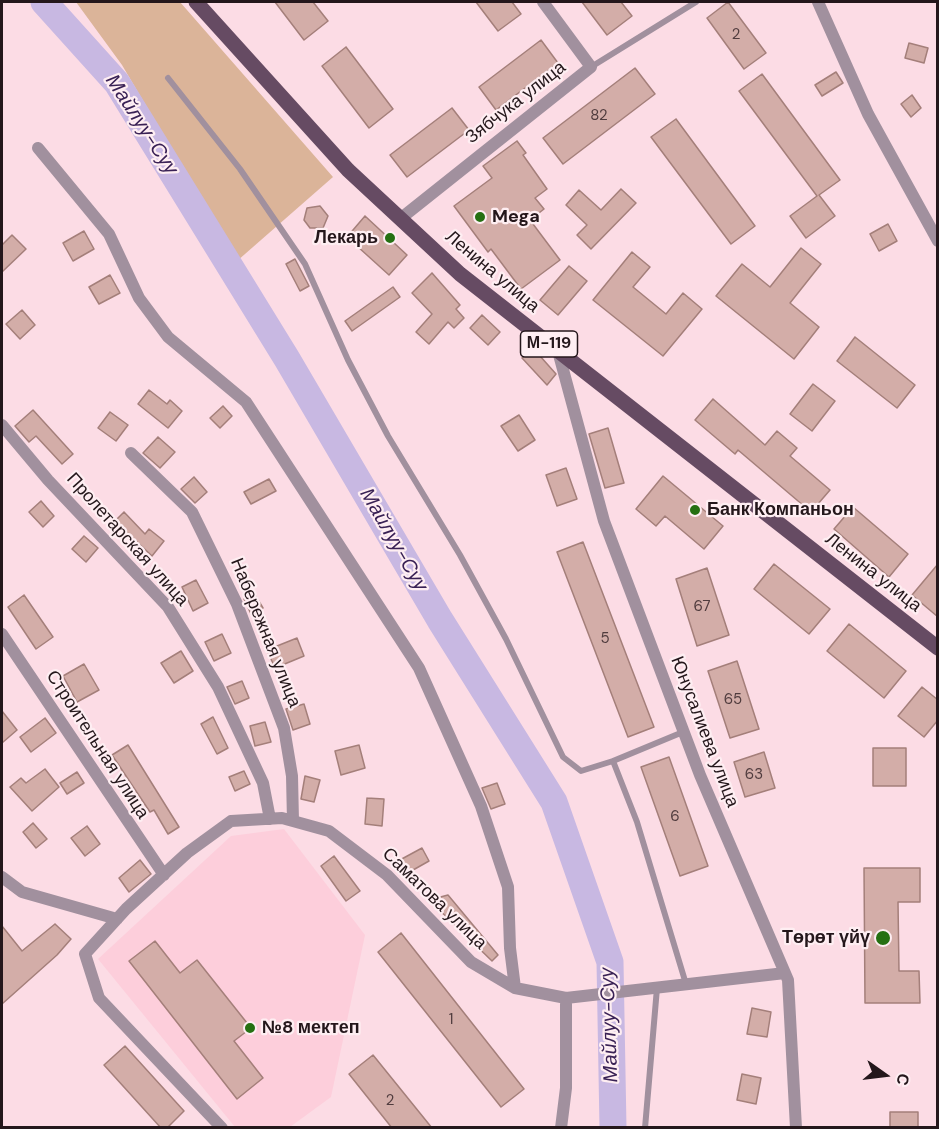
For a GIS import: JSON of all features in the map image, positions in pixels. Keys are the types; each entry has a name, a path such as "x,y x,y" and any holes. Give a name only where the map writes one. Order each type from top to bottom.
{"main road":[{"name":"Ленина улица","path":"196,2 348,170 460,274 938,648"}],"street":[{"name":"Зябчука улица","path":"400,219 591,67 543,2"},
{"path":"818,2 868,114 938,242"},
{"path":"38,148 109,234 139,298 168,337 246,402 419,668 481,806 508,887 510,948 516,988"},
{"name":"Юнусалиева улица","path":"558,351 604,521 683,732 789,980 796,1128"},
{"name":"Пролетарская улица","path":"2,425 48,480 168,607 218,687 263,783 270,819"},
{"name":"Набережная улица","path":"131,453 192,512 237,604 284,728 292,776 293,821"},
{"name":"Строительная улица","path":"2,634 164,875"},
{"name":"Саматова улица","path":"222,1128 99,998 85,954 117,919 187,853 231,821 270,819 293,821 328,831 387,875 471,962 516,988 566,998 785,973"},
{"path":"2,877 22,892 117,919"},
{"path":"561,1128 567,1088 566,998"}],"lane":[{"path":"591,67 696,2"},
{"path":"168,78 240,169 305,264 348,360 388,436 466,566 506,639 563,757 581,771 613,761 683,732"},
{"path":"613,761 637,822 686,984"},
{"path":"645,1128 657,988"}],"shaded area":[{"path":"76,2 180,2 333,177 237,261 122,65"},
{"name":"№8 мектеп","path":"284,829 365,935 331,1097 290,1127 235,1127 98,959 231,836"}],"building":[{"path":"275,2 313,2 328,21 304,40"},
{"path":"476,2 512,2 521,14 498,31"},
{"path":"582,2 621,2 632,16 607,35"},
{"path":"728,2 766,53 744,69 707,18"},
{"path":"541,40 558,63 496,110 479,87"},
{"path":"909,43 928,48 924,63 905,58"},
{"path":"346,47 393,109 369,128 322,66"},
{"path":"635,68 655,94 563,164 543,138"},
{"path":"836,72 843,83 822,96 815,85"},
{"path":"762,74 840,180 819,195 835,216 806,238 790,216 817,196 739,91"},
{"path":"912,95 921,108 911,117 901,104"},
{"path":"452,108 469,130 407,177 390,155"},
{"path":"676,119 755,226 731,244 651,137"},
{"path":"517,141 526,153 523,155 547,189 535,198 544,209 530,220 560,260 521,289 491,249 488,252 454,206 492,178 483,166"},
{"path":"621,189 636,203 591,249 577,235 587,225 566,205 579,190 601,210"},
{"path":"320,206 328,216 323,228 310,228 304,220 307,208"},
{"path":"365,216 407,255 389,275 347,237"},
{"path":"888,224 897,241 879,251 870,234"},
{"path":"84,231 94,249 73,261 63,243"},
{"path":"12,235 26,249 2,272 2,245"},
{"path":"801,248 821,264 790,303 819,327 794,359 716,296 742,264 770,287"},
{"path":"632,252 650,267 633,287 666,314 683,293 702,309 663,356 593,300"},
{"path":"295,259 309,286 300,291 286,264"},
{"path":"569,266 587,281 558,315 540,300"},
{"path":"432,273 460,305 456,309 464,318 454,328 448,322 429,344 416,332 432,314 412,293"},
{"path":"110,275 120,293 99,304 89,287"},
{"path":"393,287 400,297 352,331 345,321"},
{"path":"22,310 35,325 20,339 6,324"},
{"path":"482,315 500,332 488,345 470,328"},
{"path":"855,337 915,385 897,408 837,361"},
{"path":"532,347 556,374 547,385 522,358"},
{"path":"813,384 835,401 812,431 790,414"},
{"path":"149,390 167,404 170,400 182,411 168,428 138,404"},
{"path":"713,399 765,445 777,431 797,448 790,456 830,490 811,512 738,450 735,454 695,420"},
{"path":"223,406 232,416 220,428 210,418"},
{"path":"33,410 73,454 62,464 36,436 29,442 15,426"},
{"path":"110,412 128,425 116,441 98,428"},
{"path":"519,415 535,440 518,451 501,426"},
{"path":"608,428 624,483 605,488 589,434"},
{"path":"158,437 175,452 160,468 143,453"},
{"path":"566,468 577,499 557,506 546,475"},
{"path":"663,476 723,526 704,549 665,516 656,526 636,509"},
{"path":"194,477 207,492 195,503 181,489"},
{"path":"269,479 276,491 251,504 244,492"},
{"path":"41,501 54,516 43,527 29,512"},
{"path":"853,507 908,554 889,577 834,529"},
{"path":"124,512 145,534 149,529 164,541 152,556 115,521"},
{"path":"84,536 98,548 86,562 72,549"},
{"path":"583,542 654,727 628,737 557,552"},
{"path":"774,564 830,609 809,634 754,589"},
{"path":"938,564 938,617 912,595"},
{"path":"707,568 729,635 697,646 676,579"},
{"path":"196,580 208,603 193,611 182,587"},
{"path":"254,593 263,608 251,614 244,599"},
{"path":"24,595 53,637 36,649 8,607"},
{"path":"849,624 906,671 884,698 827,651"},
{"path":"222,634 231,653 214,661 205,642"},
{"path":"297,638 304,656 275,668 267,650"},
{"path":"181,651 193,671 174,683 161,663"},
{"path":"737,661 759,729 730,738 708,671"},
{"path":"84,664 99,690 77,702 63,676"},
{"path":"242,681 249,698 235,704 227,687"},
{"path":"922,687 938,700 938,720 924,737 898,716"},
{"path":"304,704 310,724 293,730 286,709"},
{"path":"2,711 17,730 2,743"},
{"path":"213,717 228,748 217,754 201,724"},
{"path":"45,718 56,733 31,752 20,737"},
{"path":"265,722 271,742 255,746 250,726"},
{"path":"128,745 179,827 168,834 154,810 150,812 112,755"},
{"path":"359,745 365,768 341,775 335,751"},
{"path":"873,748 906,748 906,786 873,786"},
{"path":"764,752 775,788 745,797 734,762"},
{"path":"669,757 708,866 680,876 641,767"},
{"path":"45,769 59,787 32,811 10,787 21,778 26,783"},
{"path":"244,771 250,784 235,791 229,777"},
{"path":"77,772 84,783 67,794 60,783"},
{"path":"305,776 320,780 314,802 301,799"},
{"path":"497,783 505,804 491,809 482,788"},
{"path":"367,798 384,799 382,826 365,824"},
{"path":"33,823 47,839 36,848 23,832"},
{"path":"87,826 100,844 85,856 71,838"},
{"path":"422,848 429,861 406,874 398,861"},
{"path":"334,856 360,891 346,901 321,866"},
{"path":"140,860 151,874 129,892 119,878"},
{"path":"864,868 920,868 920,902 898,902 899,971 919,971 920,1003 865,1003"},
{"path":"448,895 498,955 492,961 429,900"},
{"path":"55,924 71,939 57,955 2,1004 2,926 22,951"},
{"path":"401,933 524,1089 501,1107 378,952"},
{"path":"155,941 180,973 197,960 251,1028 234,1041 263,1078 237,1099 129,961"},
{"path":"752,1008 771,1012 767,1037 747,1034"},
{"path":"125,1046 184,1111 167,1128 161,1128 104,1065"},
{"path":"373,1055 432,1128 392,1128 349,1074"},
{"path":"742,1074 761,1078 756,1104 737,1100"},
{"path":"890,1112 918,1112 918,1128 890,1128"}],"waterway":[{"name":"Майлуу-Суу","path":"44,2 117,83 287,359 440,620 554,802 610,962 613,1128"}],"place":[{"name":"Mega","path":"480,217"},
{"name":"Лекарь","path":"390,238"},
{"name":"Банк Компаньон","path":"695,510"},
{"name":"Төрөт үйү","path":"883,938"},
{"name":"№8 мектеп","path":"250,1028"}]}
